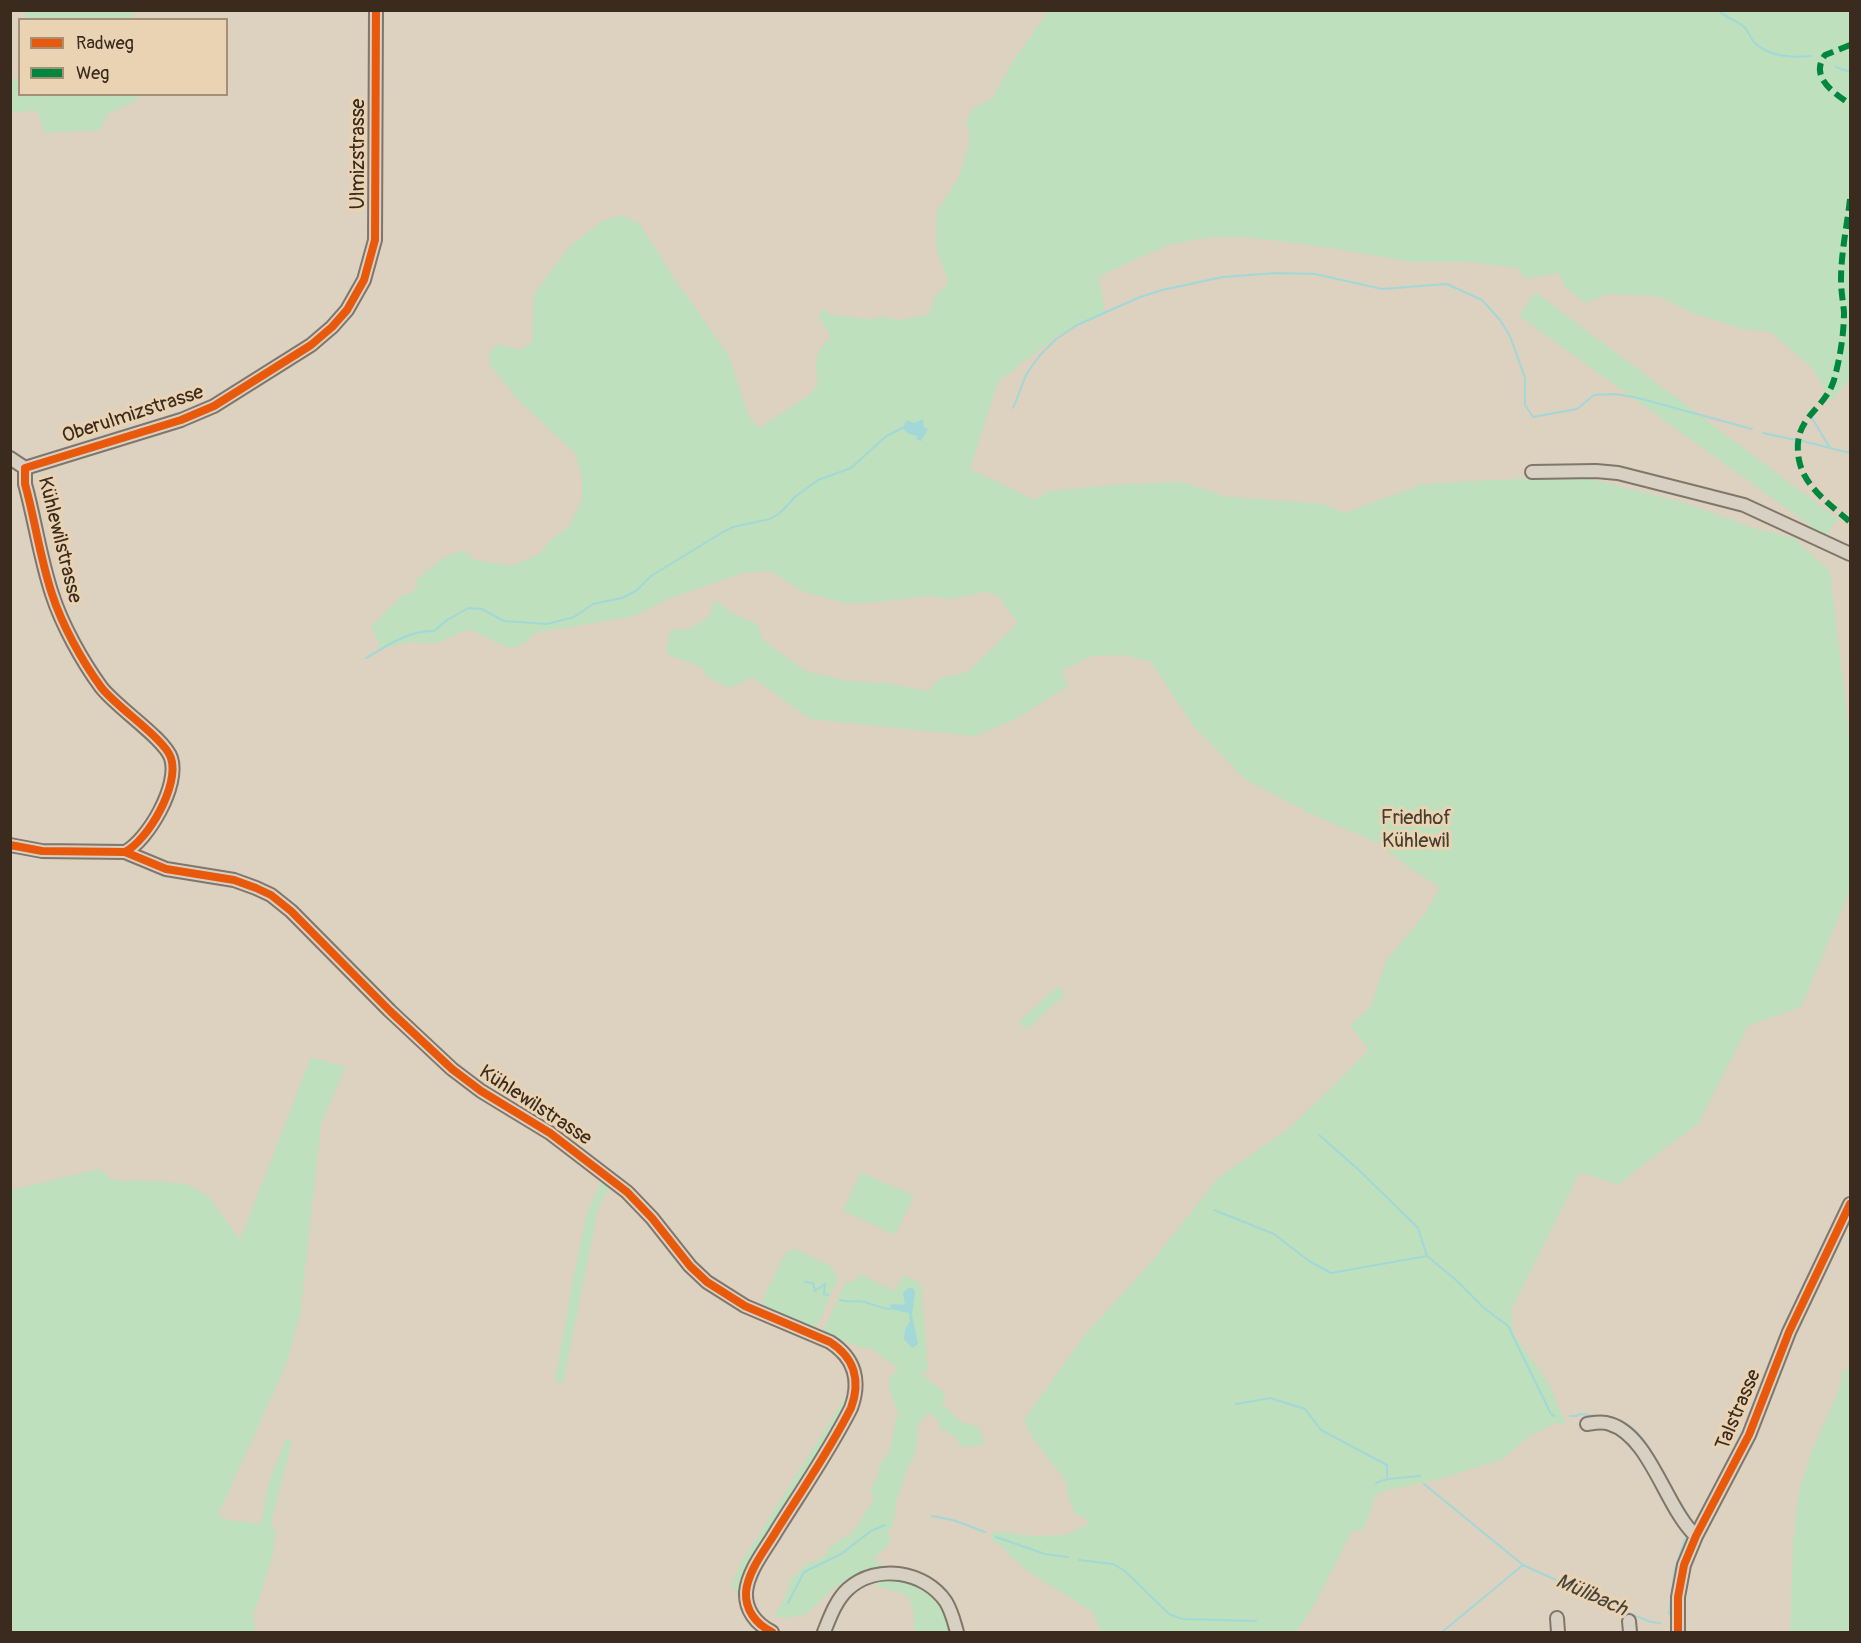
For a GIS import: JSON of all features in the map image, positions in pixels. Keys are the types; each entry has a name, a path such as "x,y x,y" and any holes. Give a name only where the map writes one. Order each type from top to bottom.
{"street":[{"name":"Ulmizstrasse","path":"357,295 364,280 375,240 376,10"},
{"name":"Oberulmizstrasse","path":"25,468 181,420 214,406 323,336 340,320 357,295"},
{"path":"10,458 25,468"},
{"name":"Kühlewilstrasse","path":"25,468 25,483 49,582 69,633 103,689 164,748 172,761 171,777 163,804 144,838 125,852"},
{"path":"1532,472 1617,473 1698,493 1744,505 1851,554"},
{"path":"144,838 142,850 148,861"},
{"path":"10,844 42,851 125,852"},
{"name":"Kühlewilstrasse","path":"125,852 176,872 240,882 278,900 452,1069 481,1091 550,1133 627,1192 652,1218 690,1266 707,1282 745,1306 830,1342 846,1355 853,1365 856,1381 851,1408 748,1582 746,1598 750,1611 760,1625 771,1632"},
{"name":"Talstrasse","path":"1678,1632 1680,1582 1691,1531 1749,1435 1789,1332 1851,1204"},
{"path":"1587,1424 1609,1423 1625,1432 1634,1441 1691,1531"},
{"path":"824,1632 846,1590 864,1578 891,1573 912,1576 930,1585 950,1609 957,1632"},
{"path":"1557,1618 1558,1632"}],"green space":[{"path":"24,10 135,11 133,18 27,18"},
{"name":"Friedhof Kühlewil","path":"1048,11 1850,11 1850,378 1831,401 1813,369 1771,332 1743,329 1692,313 1658,296 1607,294 1585,303 1565,287 1559,273 1525,279 1518,268 1468,262 1412,262 1306,244 1243,237 1204,238 1168,245 1099,276 1105,314 1058,335 998,382 970,469 1035,500 1049,491 1183,482 1227,497 1323,504 1345,513 1423,484 1532,478 1588,478 1685,503 1754,528 1794,538 1830,571 1850,742 1850,890 1801,1007 1748,1026 1698,1124 1619,1185 1580,1172 1511,1310 1514,1335 1548,1382 1566,1423 1554,1424 1531,1435 1501,1460 1436,1480 1383,1491 1373,1498 1363,1531 1352,1531 1311,1611 1296,1632 1101,1632 1093,1612 1029,1572 992,1540 991,1535 994,1531 1033,1536 1065,1535 1087,1525 1088,1520 1074,1513 1067,1493 1067,1483 1033,1438 1024,1420 1084,1336 1154,1259 1218,1178 1291,1127 1369,1050 1350,1025 1370,1008 1386,961 1424,915 1440,888 1378,843 1311,814 1246,780 1195,728 1151,662 1123,655 1091,656 1062,671 1068,686 1018,718 975,736 810,719 753,678 729,688 709,678 700,667 666,654 671,629 687,630 709,617 714,599 732,613 757,624 763,640 806,671 848,681 888,683 928,691 939,679 969,671 1018,623 997,595 985,592 951,599 929,596 868,603 845,603 803,592 771,571 743,573 665,600 635,616 535,633 526,642 511,649 469,629 437,643 410,642 381,649 371,626 404,593 409,595 418,586 415,581 443,558 463,550 475,560 512,566 541,553 547,543 568,528 582,500 582,478 575,453 520,402 489,364 490,351 499,344 519,350 532,342 534,294 569,247 602,221 621,215 640,224 674,278 729,356 748,415 759,428 809,395 818,384 817,358 821,348 831,336 819,318 822,308 831,315 870,319 884,317 900,320 929,314 936,294 949,283 936,247 937,212 959,176 970,141 967,120 973,108 992,99 1012,63"},
{"path":"11,79 18,80 18,96 137,96 138,100 107,114 100,130 45,133 37,111 11,112"},
{"path":"1535,292 1838,519 1825,536 1519,316"},
{"path":"1058,986 1065,994 1026,1030 1019,1022"},
{"path":"311,1057 346,1067 321,1124 300,1317 286,1365 218,1515 227,1520 261,1524 269,1481 286,1439 292,1441 271,1524 276,1533 273,1553 258,1603 253,1612 255,1632 11,1632 11,1190 99,1169 113,1180 190,1185 210,1198 240,1240"},
{"path":"861,1172 914,1196 895,1235 843,1211"},
{"path":"604,1177 611,1182 597,1213 563,1383 555,1382 587,1212"},
{"path":"795,1249 831,1266 838,1280 817,1326 808,1329 767,1312 763,1299 786,1252"},
{"path":"860,1274 895,1291 903,1275 921,1284 928,1372 920,1373 945,1393 943,1405 960,1421 980,1428 981,1437 985,1439 982,1445 970,1447 959,1445 957,1438 949,1435 947,1431 939,1430 940,1422 930,1413 924,1417 918,1425 916,1452 906,1472 896,1502 893,1526 887,1533 891,1542 875,1557 876,1563 884,1567 867,1571 832,1589 807,1614 786,1618 775,1616 789,1588 790,1580 810,1561 813,1563 827,1554 828,1547 852,1533 874,1499 870,1491 879,1473 879,1466 889,1452 899,1414 890,1392 889,1378 898,1369 869,1347 864,1348 828,1336 824,1330 845,1283 855,1281"},
{"path":"1850,1366 1850,1632 1790,1632 1793,1546 1799,1492 1811,1453 1841,1386 1841,1373"},
{"path":"852,1387 848,1406 747,1576 740,1597 731,1586 742,1561"},
{"path":"881,1579 907,1581 930,1593 944,1608 953,1632 915,1632 911,1602 904,1595 875,1586"}],"water":[{"path":"923,419 924,427 928,429 921,441 916,439 917,436 909,434 902,428 907,420 914,423"},
{"path":"908,1288 913,1288 915,1292 912,1315 918,1344 912,1348 904,1339 905,1330 910,1321 909,1313 890,1309 891,1304 905,1305 903,1293"}],"waterway":[{"path":"1718,10 1742,25 1753,41 1766,50 1788,56 1811,56"},
{"path":"1836,67 1850,72"},
{"path":"1013,408 1027,373 1055,340 1077,325 1140,297 1223,277 1276,273 1315,274 1382,289 1447,284 1482,300 1500,320 1510,336 1525,378 1525,405 1533,417 1577,409 1594,395 1616,394 1752,429"},
{"path":"1812,418 1830,448 1850,453"},
{"path":"366,658 407,636 434,631 447,620 468,608 482,609 504,621 547,624 574,617 593,604 622,598 636,591 651,576 723,532 733,527 770,519 780,513 796,496 818,480 851,468 885,437 902,428"},
{"path":"1763,433 1796,440"},
{"path":"1803,441 1830,448"},
{"path":"1319,1135 1360,1171 1418,1228 1427,1256 1456,1280 1484,1308 1508,1326 1551,1414 1555,1416"},
{"path":"1214,1210 1274,1234 1309,1261 1331,1273 1427,1256"},
{"path":"805,1282 813,1283 815,1291 825,1284 824,1294 828,1295"},
{"path":"840,1300 865,1302 890,1309"},
{"path":"1236,1404 1270,1398 1305,1409 1321,1430 1387,1465 1387,1479 1420,1476"},
{"path":"1570,1416 1579,1414 1605,1417"},
{"path":"1613,1419 1628,1425 1638,1433 1653,1457"},
{"path":"1376,1483 1387,1479"},
{"name":"Mülibach","path":"1424,1484 1523,1565 1633,1615 1660,1623"},
{"path":"1669,1485 1690,1521"},
{"path":"932,1516 953,1520 985,1532"},
{"path":"788,1603 804,1572 841,1554 871,1531 885,1525"},
{"path":"1669,1614 1675,1569 1687,1533"},
{"path":"996,1537 1045,1554 1068,1557"},
{"path":"1079,1560 1113,1564 1125,1571 1169,1614 1182,1619 1256,1621"},
{"path":"1442,1632 1523,1565"}],"marked path":[{"path":"1850,45 1825,55 1820,70 1826,84 1850,104"},
{"path":"1850,199 1842,260 1844,320 1838,363 1829,391 1804,424 1798,446 1799,460 1806,479 1819,495 1850,522"}],"cycle path":[{"path":"125,852 143,836 160,811 171,782 173,769 171,758 160,742 101,687 67,630 56,606 44,567 25,484 25,468 181,420 214,406 311,345 347,310 364,280 375,240 376,10"},
{"path":"10,845 42,851 125,852 166,869 234,880 271,895 291,911 390,1011 452,1069 481,1091 550,1133 627,1192 652,1218 690,1266 707,1282 745,1306 830,1342 845,1355 854,1371 855,1379 851,1408 825,1455 758,1560 747,1584 747,1605 756,1621 772,1632"},
{"path":"1678,1632 1678,1597 1684,1565 1696,1536 1749,1435 1789,1332 1850,1204"}]}
